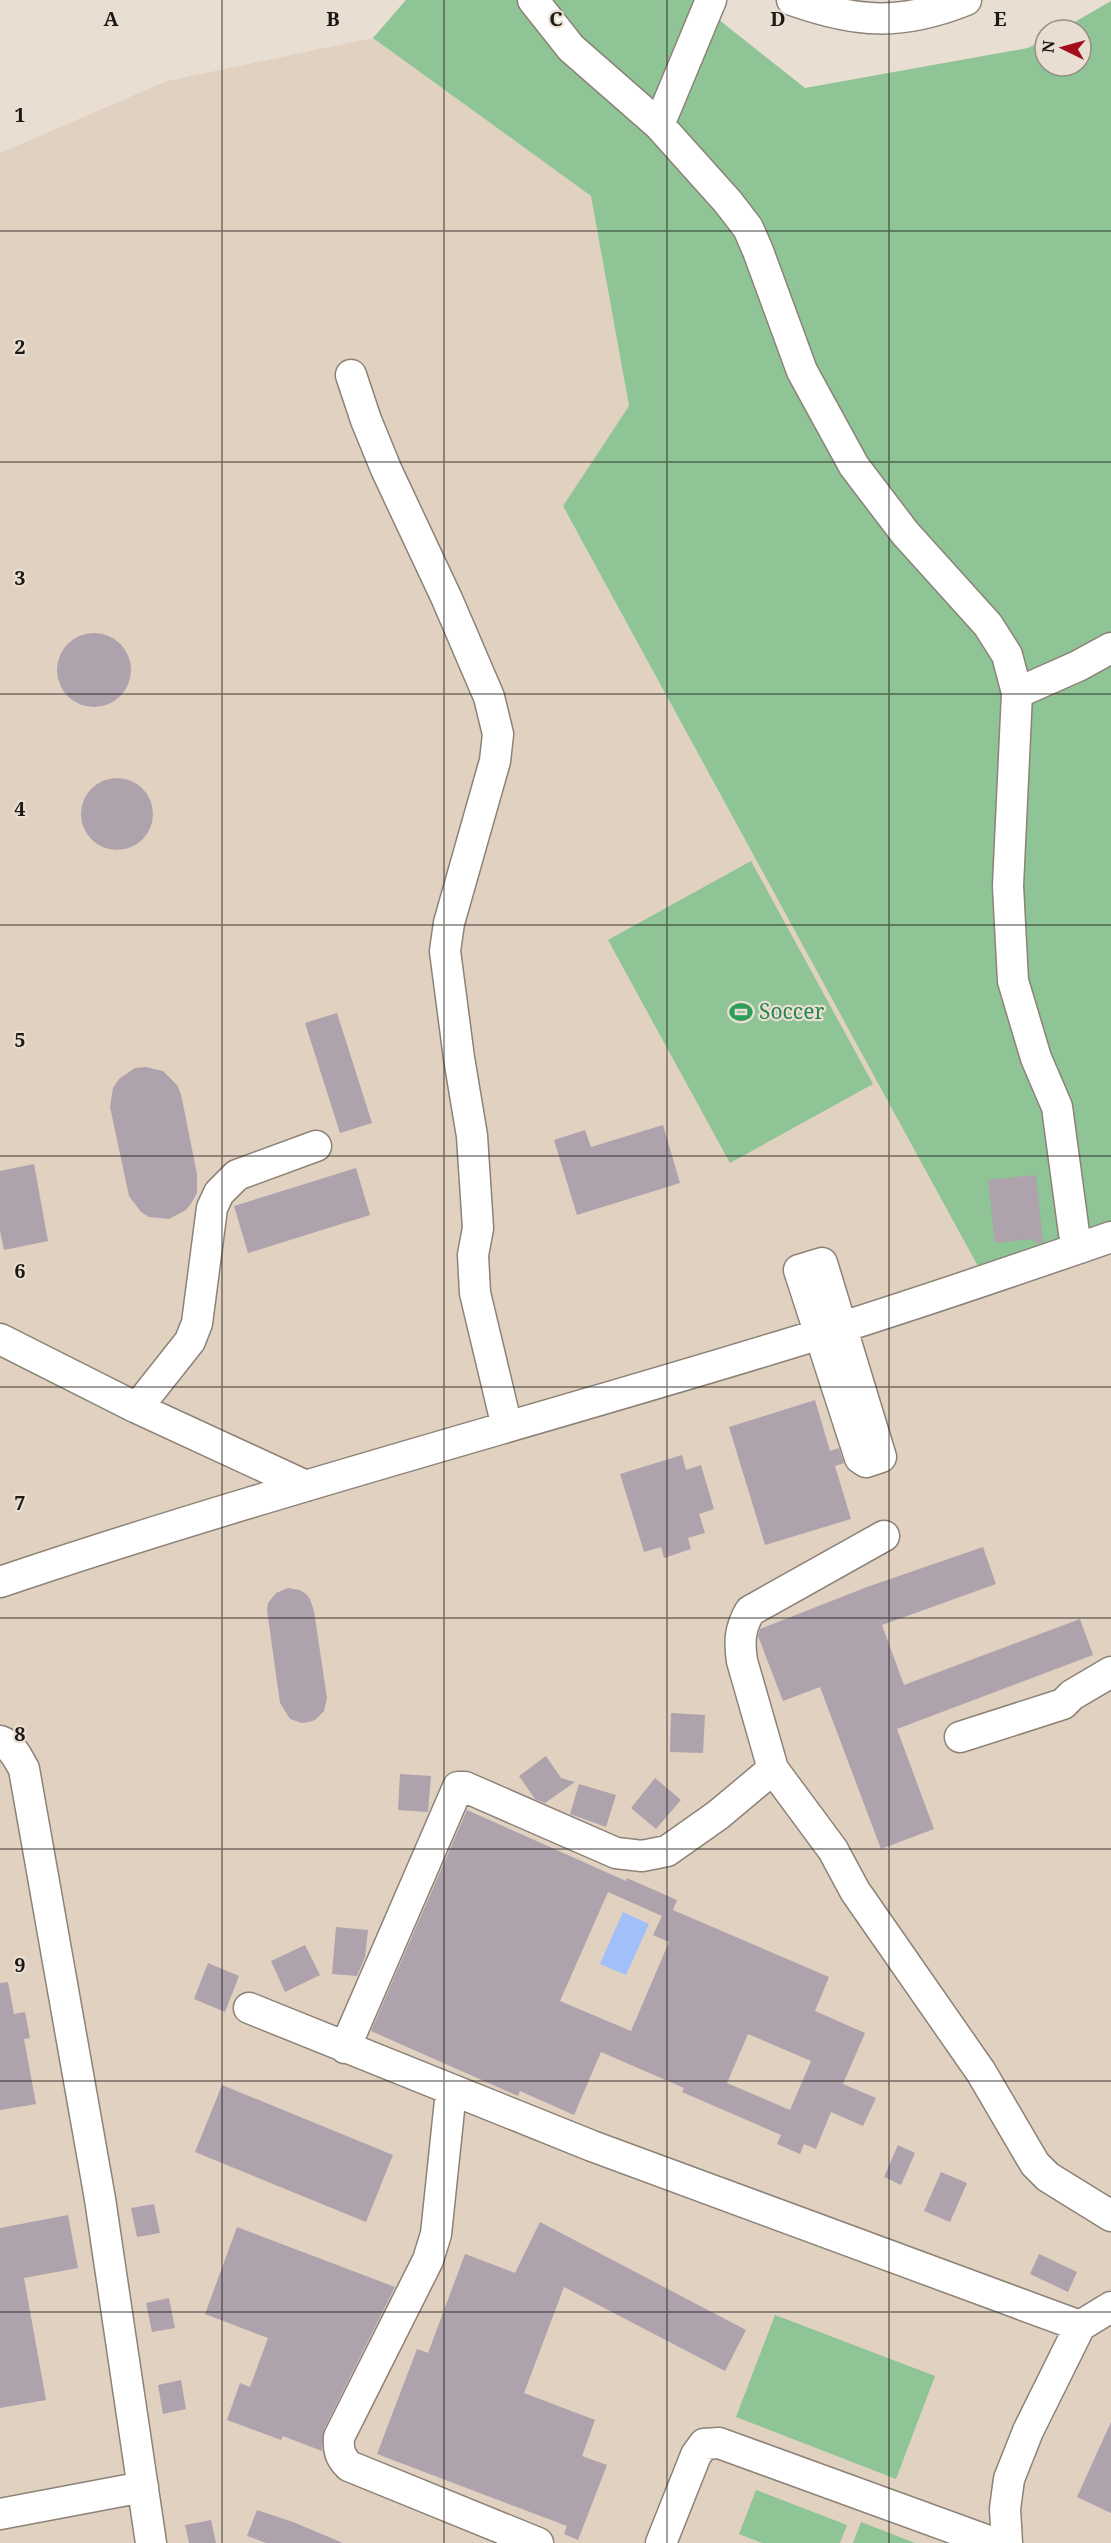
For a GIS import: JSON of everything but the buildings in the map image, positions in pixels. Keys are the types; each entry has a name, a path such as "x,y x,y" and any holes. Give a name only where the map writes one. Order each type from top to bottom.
{"street":[{"path":"533,0 571,48 659,125 728,202 748,228 802,370 854,466 905,533 974,608 999,640 1012,670 1017,693 1008,886 1013,981 1032,1047 1057,1107 1065,1151 1071,1214 1080,1248"},
{"path":"659,125 711,0"},
{"path":"792,0 829,13 871,20 931,11 966,0"},
{"path":"351,375 382,460 447,599 489,697 498,734 495,760 448,923 445,951 472,1136 478,1228 473,1255 475,1293 507,1427"},
{"path":"1017,693 1078,666 1111,648"},
{"path":"137,1408 190,1341 197,1323 212,1208 219,1193 237,1175 316,1146"},
{"path":"0,1582 306,1486 969,1287 1111,1237"},
{"path":"810,1267 854,1407"},
{"path":"0,1339 137,1408 306,1486"},
{"path":"884,1536 750,1611 742,1625 739,1645 742,1661 774,1769 833,1850 855,1891 981,2072 1041,2172 1111,2216"},
{"path":"960,1737 1063,1704 1072,1695 1111,1672"},
{"path":"0,1741 3,1741 16,1754 24,1769 100,2199 151,2543"},
{"path":"345,2048 458,1787 465,1787 616,1853 642,1856 667,1851 724,1810 774,1769"},
{"path":"249,2008 603,2150 1080,2326"},
{"path":"452,2091 436,2234 428,2260 339,2437 338,2448 342,2459 349,2466 538,2543"},
{"path":"1007,2543 1005,2510 1009,2479 1028,2431 1080,2326 1111,2307"},
{"path":"661,2543 696,2455 704,2444 718,2443 994,2543"},
{"path":"0,2514 143,2487"}],"shaded area":[{"path":"373,38 591,196 629,407 563,506 980,1270 1111,1245 1111,2543 0,2543 0,153 167,81"}],"green space":[{"path":"406,0 694,0 805,88 1033,45 1033,78 1093,78 1093,18 1082,18 1111,1 1111,1232 980,1270 563,506 629,406 591,196 373,38"},
{"name":"Soccer","path":"751,861 873,1084 730,1163 608,940"},
{"path":"775,2315 935,2376 896,2479 736,2417"},
{"path":"756,2490 847,2525 840,2543 762,2543 739,2534"},
{"path":"861,2522 915,2543 853,2543"}],"water":[{"path":"623,1912 649,1924 626,1975 600,1964"}],"place":[{"name":"Soccer","path":"741,1012"}]}
